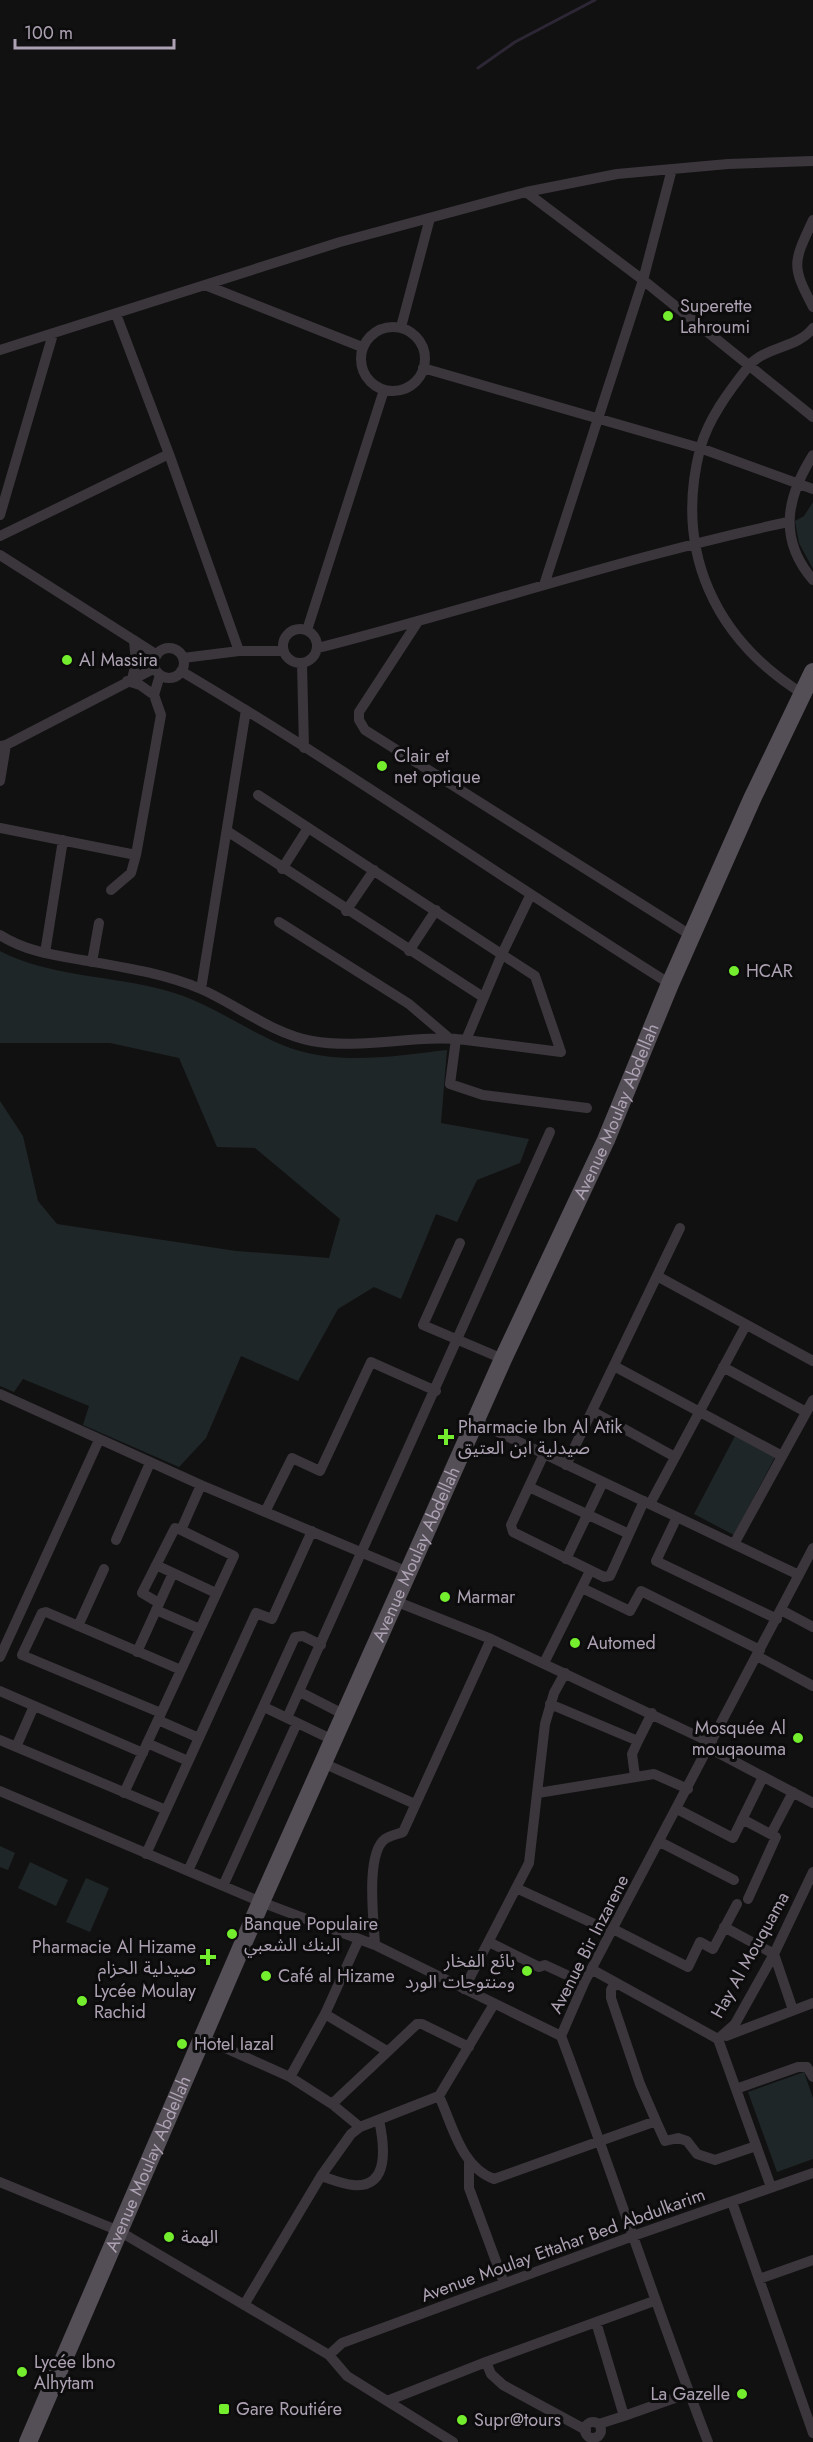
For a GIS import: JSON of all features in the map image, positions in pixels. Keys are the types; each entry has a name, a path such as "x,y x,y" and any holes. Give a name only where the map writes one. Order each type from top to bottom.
{"main road":[{"name":"Avenue Moulay Abdellah","path":"28,2442 323,1762 503,1359 606,1140 670,984 752,799 813,672"}],"street":[{"path":"0,350 340,242 526,192 617,174 728,164 813,161"},
{"path":"544,585 600,419 643,280 672,169"},
{"path":"526,192 643,280 813,417"},
{"path":"401,327 430,218"},
{"path":"813,220 795,264 798,279 813,307"},
{"path":"206,285 362,347"},
{"path":"116,314 239,651"},
{"path":"388,327 401,327 409,331 421,343 424,351 423,368 417,381 405,388 384,390 372,384 364,374 360,361 362,347 375,332 388,327"},
{"path":"803,694 768,669 724,622 700,567 692,522 700,448 711,422 750,364 765,354 806,337 813,328"},
{"path":"0,515 52,334"},
{"path":"423,368 700,448 813,489"},
{"path":"307,630 384,390"},
{"path":"0,536 169,454"},
{"path":"813,455 799,484 789,522 793,548 803,569 813,580"},
{"path":"318,648 417,623 695,542 789,522"},
{"path":"0,555 157,655"},
{"path":"417,623 359,712 359,720 365,730 692,936"},
{"path":"296,629 307,630 315,637 318,648 312,659 302,663 291,661 284,651 286,635 296,629"},
{"path":"130,680 136,663 134,640"},
{"path":"157,655 164,649 173,649 183,658 239,651 284,651"},
{"path":"111,890 131,873 136,855 161,715 154,695 158,672 157,655"},
{"path":"0,781 3,746 130,680 158,672 174,677 181,671 183,658"},
{"path":"302,663 304,748"},
{"path":"181,671 246,710 530,896 670,984"},
{"path":"130,680 154,695"},
{"path":"201,989 246,710"},
{"path":"0,935 15,945 45,953 158,974 201,989 278,1028 310,1041 345,1044 457,1039 561,1052 535,976 258,795"},
{"path":"0,828 136,855"},
{"path":"282,869 308,828"},
{"path":"227,831 346,911 483,997"},
{"path":"45,953 63,840"},
{"path":"346,911 374,870"},
{"path":"530,896 483,997 457,1039 450,1084 483,1095 587,1108"},
{"path":"409,951 436,910"},
{"path":"92,962 99,922"},
{"path":"279,922 409,1004 457,1039"},
{"path":"223,1886 292,1721 300,1692 459,1341 549,1132"},
{"path":"566,1465 680,1228"},
{"path":"460,1243 423,1325 503,1359"},
{"path":"657,1276 813,1361"},
{"path":"543,1454 511,1525 513,1532 590,1571 604,1577 610,1576 629,1534 675,1457 746,1325"},
{"path":"265,1512 292,1458 320,1471 371,1362 436,1391"},
{"path":"614,1366 700,1410 782,1456"},
{"path":"723,1367 806,1412"},
{"path":"0,1394 150,1463 408,1572"},
{"path":"734,1544 813,1400"},
{"path":"592,1412 675,1457"},
{"path":"475,1421 800,1575"},
{"path":"99,1440 3,1644 22,1655 160,1716 199,1738"},
{"path":"116,1540 150,1463"},
{"path":"566,1559 603,1482"},
{"path":"181,1530 201,1485"},
{"path":"529,1486 629,1534"},
{"path":"677,1517 656,1561 779,1615 813,1627"},
{"path":"124,1793 200,1629 233,1554 175,1528 142,1593 158,1606 200,1629"},
{"path":"146,1854 256,1612 272,1619 312,1532"},
{"name":"Avenue Bir Inzarene","path":"708,2442 654,2301 602,2142 561,2036 584,1983 813,1548"},
{"path":"156,1565 216,1593"},
{"path":"78,1626 104,1569"},
{"path":"544,1664 590,1571"},
{"path":"137,1652 173,1573"},
{"path":"582,1588 630,1611 641,1591 759,1653 813,1686"},
{"path":"395,1601 491,1639 652,1713 813,1803"},
{"path":"22,1655 43,1612 181,1670"},
{"path":"188,1871 295,1637 303,1636 321,1645"},
{"path":"375,1945 373,1864 377,1849 385,1839 403,1832 491,1639"},
{"path":"464,1989 529,1863 550,1704 565,1673"},
{"path":"0,1691 145,1748 188,1761"},
{"path":"300,1692 345,1714"},
{"path":"550,1704 638,1741"},
{"path":"16,1747 34,1706"},
{"path":"264,1707 333,1740"},
{"path":"635,1776 632,1754 652,1713"},
{"path":"0,1740 166,1809"},
{"path":"323,1762 415,1804"},
{"path":"538,1793 654,1773 688,1789"},
{"path":"677,1809 733,1838 763,1777"},
{"path":"0,1791 261,1902 375,1945 561,2036"},
{"path":"771,1834 793,1792"},
{"path":"742,1819 776,1837 759,1870 763,1872 748,1899"},
{"path":"660,1842 734,1880"},
{"name":"Hay Al Mouquama","path":"771,2187 718,2039 735,2025 774,1954 813,1872"},
{"path":"516,1888 688,1967 700,1942 713,1949 737,1904"},
{"path":"724,1927 774,1954 793,2010"},
{"path":"290,2077 325,2014 359,1939"},
{"path":"489,1942 539,1967 545,1965 584,1983"},
{"path":"591,1970 718,2039 813,2003"},
{"path":"615,1982 611,1990 612,1998 640,2084 665,2141 678,2139 687,2141 697,2154 714,2160 756,2146"},
{"path":"244,2305 321,2176 346,2140 360,2127 439,2096 494,2004"},
{"path":"325,2014 387,2051"},
{"path":"332,2104 408,2030 422,2024 469,2048"},
{"path":"203,2038 290,2077 332,2104 360,2127"},
{"path":"736,2089 798,2067 807,2067 813,2077"},
{"path":"439,2096 469,2163 469,2188 504,2283"},
{"path":"321,2176 351,2185 364,2184 373,2179 381,2169 385,2153 379,2120"},
{"path":"469,2163 483,2175 494,2179 656,2121"},
{"name":"Avenue Moulay Ettahar Bed Abdulkarim","path":"329,2355 342,2343 633,2236 813,2173"},
{"path":"0,2181 119,2231 329,2355 347,2376 453,2442"},
{"path":"732,2202 813,2433"},
{"path":"759,2279 813,2260"},
{"path":"387,2401 654,2301"},
{"path":"596,2322 624,2416"},
{"path":"486,2362 491,2374 503,2385 586,2430 592,2422 600,2434 624,2416 689,2393"}],"shaded area":[{"path":"813,502 813,569 799,543 795,521 804,516"},
{"path":"0,951 38,966 144,985 181,995 260,1035 293,1049 312,1054 369,1058 447,1050 441,1123 529,1139 520,1163 477,1180 457,1222 436,1214 401,1299 374,1287 338,1309 298,1381 241,1356 206,1438 179,1467 83,1425 89,1406 23,1379 14,1392 0,1386 0,1101 23,1136 38,1201 57,1224 236,1251 329,1258 340,1219 255,1148 217,1147 179,1058 110,1043 0,1043"},
{"path":"735,1436 775,1457 734,1535 694,1514"},
{"path":"0,1846 15,1853 8,1870 0,1867"},
{"path":"30,1862 68,1880 56,1906 18,1888"},
{"path":"86,1878 109,1888 90,1932 66,1922"},
{"path":"804,2072 813,2098 813,2159 777,2172 748,2092"}],"waterway":[{"path":"478,68 515,42 595,0"}],"place":[{"name":"Superette Lahroumi","path":"668,316"},
{"name":"Al Massira","path":"67,660"},
{"name":"Clair et net optique","path":"382,766"},
{"name":"HCAR","path":"734,971"},
{"name":"Pharmacie Ibn Al Atik صيدلية ابن العتيق","path":"446,1437"},
{"name":"Marmar","path":"445,1597"},
{"name":"Automed","path":"575,1643"},
{"name":"Mosquée Al mouqaouma","path":"798,1738"},
{"name":"Banque Populaire البنك الشعبي","path":"232,1934"},
{"name":"Pharmacie Al Hizame صيدلية الحزام","path":"208,1957"},
{"name":"بائع الفخار ومنتوجات الورد","path":"527,1971"},
{"name":"Café al Hizame","path":"266,1976"},
{"name":"Lycée Moulay Rachid","path":"82,2001"},
{"name":"Hotel Iazal","path":"182,2044"},
{"name":"الهمة","path":"169,2237"},
{"name":"Lycée Ibno Alhytam","path":"22,2372"},
{"name":"La Gazelle","path":"742,2394"},
{"name":"Gare Routiére","path":"224,2409"},
{"name":"Supr@tours","path":"462,2420"}]}
